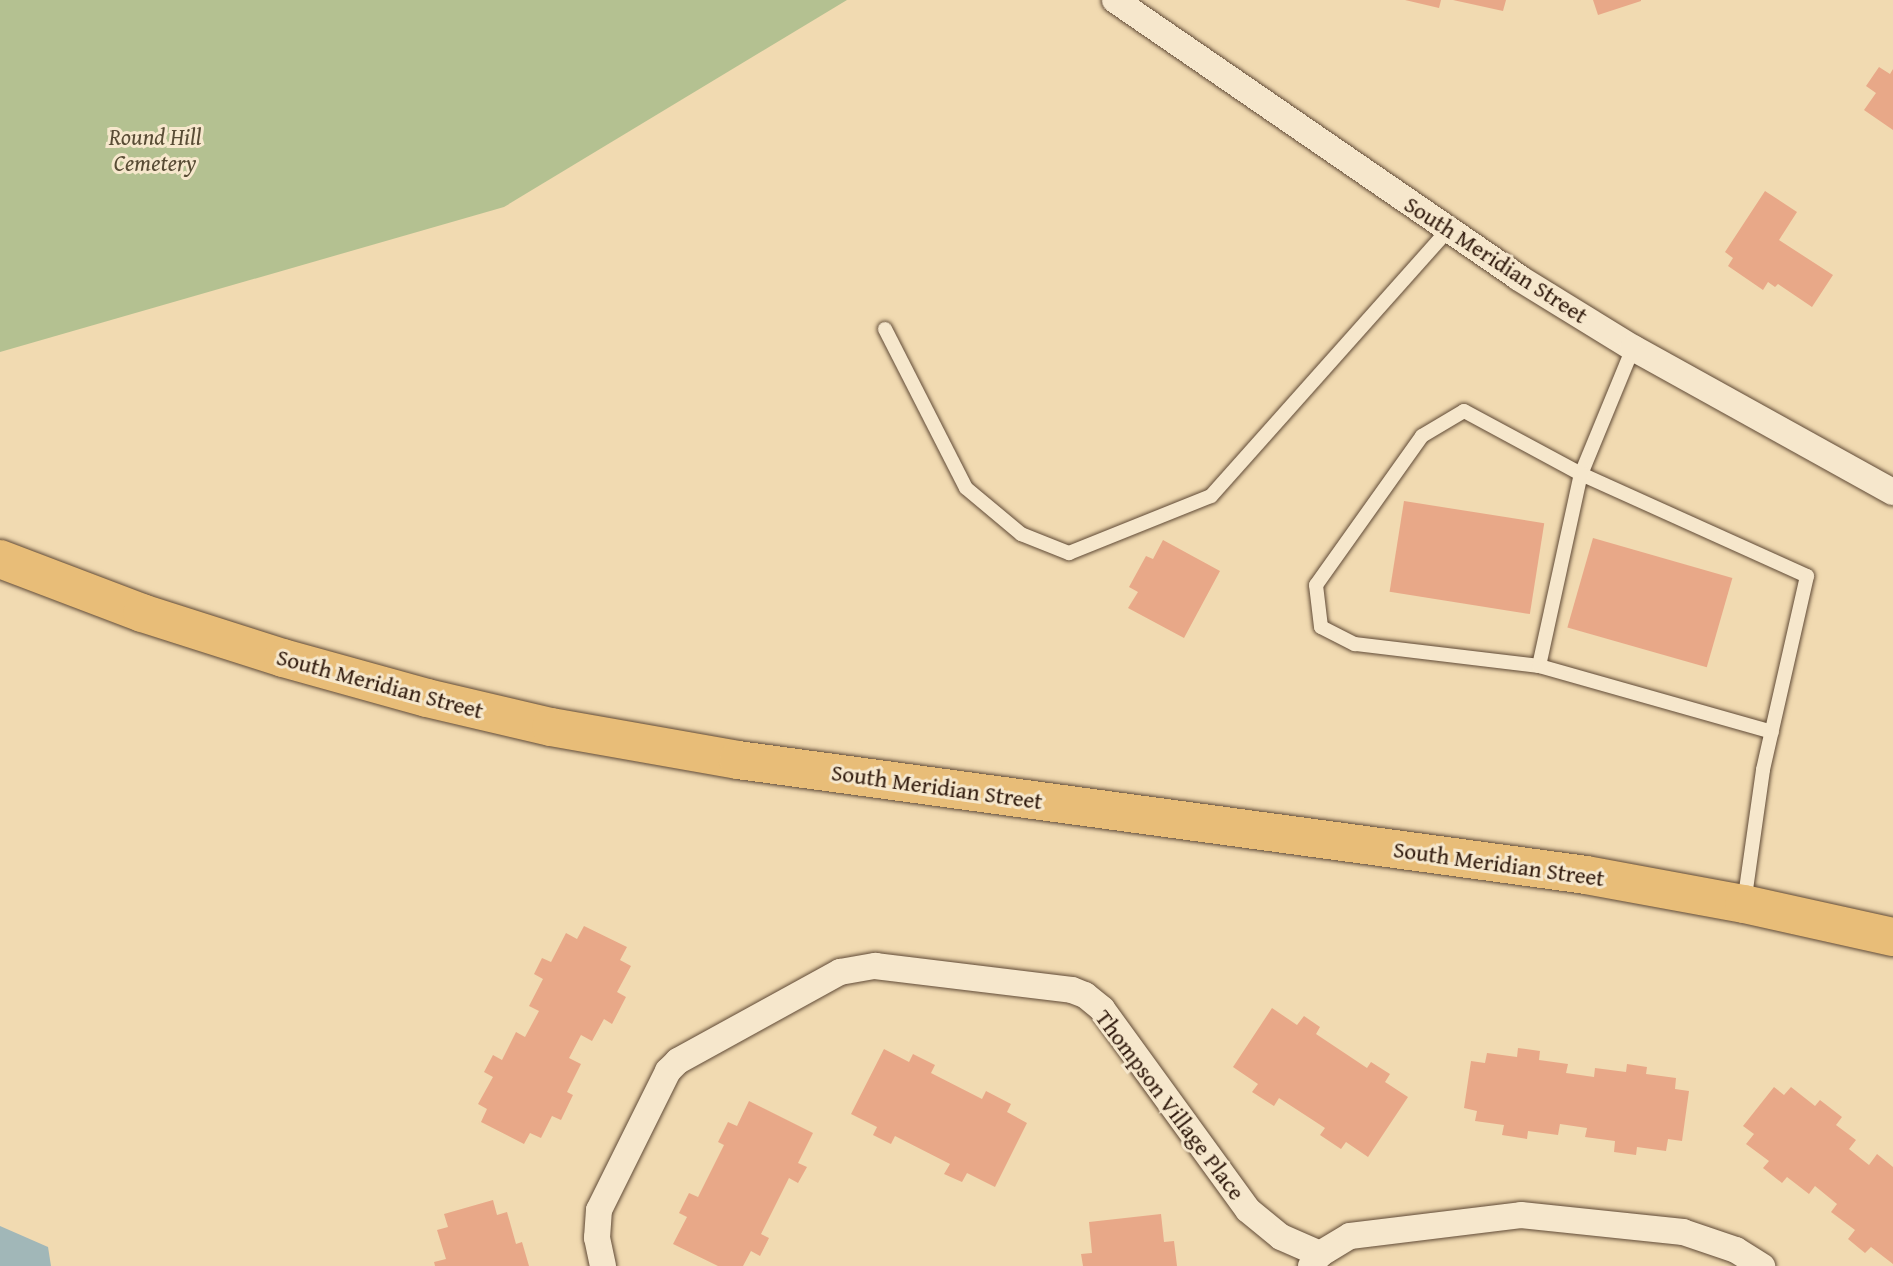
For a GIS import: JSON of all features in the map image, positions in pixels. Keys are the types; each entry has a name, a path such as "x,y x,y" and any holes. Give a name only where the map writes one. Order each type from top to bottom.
{"main road":[{"name":"South Meridian Street","path":"0,559 142,612 283,659 427,698 551,727 738,760 1586,875 1744,904 1893,937"}],"street":[{"name":"South Meridian Street","path":"1115,0 1448,230 1633,348 1893,492"},
{"name":"Thompson Village Place","path":"603,1266 597,1238 599,1209 668,1071 678,1061 840,972 875,966 1072,990 1085,995 1102,1009 1248,1210 1316,1260 1350,1236 1521,1215 1683,1232 1737,1250 1762,1266"}],"lane":[{"path":"885,329 966,488 1021,534 1069,553 1211,496 1448,230"},
{"path":"1539,666 1581,474 1633,348"},
{"path":"1744,904 1772,732 1807,576 1581,474 1464,411 1422,436 1316,585 1321,627 1355,644 1539,666 1772,732"}],"green space":[{"name":"Round Hill Cemetery","path":"0,0 847,0 504,207 0,352"}],"shaded area":[{"path":"0,1226 48,1247 51,1266 0,1266"}],"building":[{"path":"1405,0 1441,0 1439,8"},
{"path":"1453,0 1506,0 1503,11"},
{"path":"1593,0 1641,0 1641,1 1598,15"},
{"path":"1879,67 1890,74 1893,69 1893,130 1864,110 1876,93 1866,86"},
{"path":"1765,191 1797,212 1779,240 1833,275 1812,307 1778,284 1775,287 1768,282 1763,290 1728,266 1733,258 1725,252"},
{"path":"1404,501 1544,523 1530,614 1390,592"},
{"path":"1593,538 1732,578 1707,667 1567,627"},
{"path":"1163,540 1220,571 1184,638 1128,608 1138,592 1129,587 1146,556 1153,559"},
{"path":"584,926 627,947 620,960 631,966 617,992 626,997 612,1024 604,1019 592,1041 581,1035 569,1058 581,1064 567,1092 573,1095 561,1120 552,1116 541,1138 530,1133 524,1144 481,1122 487,1109 478,1104 493,1077 484,1072 493,1055 502,1060 516,1032 525,1037 539,1011 529,1006 543,979 534,974 542,958 551,962 566,933 577,939"},
{"path":"1272,1008 1297,1025 1304,1016 1320,1027 1316,1034 1367,1068 1371,1062 1390,1074 1385,1082 1408,1097 1368,1157 1346,1142 1341,1149 1320,1135 1325,1128 1279,1098 1274,1106 1252,1092 1258,1084 1233,1067"},
{"path":"1518,1048 1540,1051 1539,1060 1568,1064 1566,1073 1594,1077 1595,1068 1626,1072 1627,1064 1647,1067 1646,1074 1676,1078 1675,1089 1689,1091 1682,1141 1668,1139 1666,1151 1637,1147 1636,1155 1614,1152 1615,1141 1585,1137 1587,1128 1560,1124 1558,1135 1528,1131 1527,1139 1502,1135 1504,1125 1475,1121 1477,1111 1464,1108 1471,1061 1485,1063 1487,1053 1517,1057"},
{"path":"884,1049 909,1062 913,1054 935,1065 931,1073 982,1099 986,1091 1011,1104 1007,1112 1027,1123 995,1187 967,1173 962,1182 944,1174 950,1164 895,1136 891,1144 873,1135 877,1127 851,1114"},
{"path":"1774,1087 1784,1095 1791,1087 1815,1106 1820,1100 1842,1117 1836,1125 1856,1140 1849,1149 1869,1165 1877,1154 1893,1167 1893,1264 1871,1247 1865,1253 1848,1239 1855,1230 1831,1212 1837,1204 1815,1186 1809,1194 1787,1177 1782,1183 1763,1168 1769,1161 1746,1144 1754,1134 1743,1126"},
{"path":"749,1101 813,1133 798,1163 807,1167 798,1183 789,1178 761,1234 769,1238 760,1256 751,1251 743,1266 718,1266 673,1244 687,1217 679,1213 689,1193 698,1197 724,1145 718,1142 728,1122 737,1126"},
{"path":"493,1200 497,1215 507,1212 516,1244 522,1242 529,1266 435,1266 434,1262 446,1259 437,1230 448,1227 444,1214"},
{"path":"1161,1214 1164,1242 1174,1241 1177,1266 1083,1266 1081,1254 1092,1253 1089,1222"}]}
